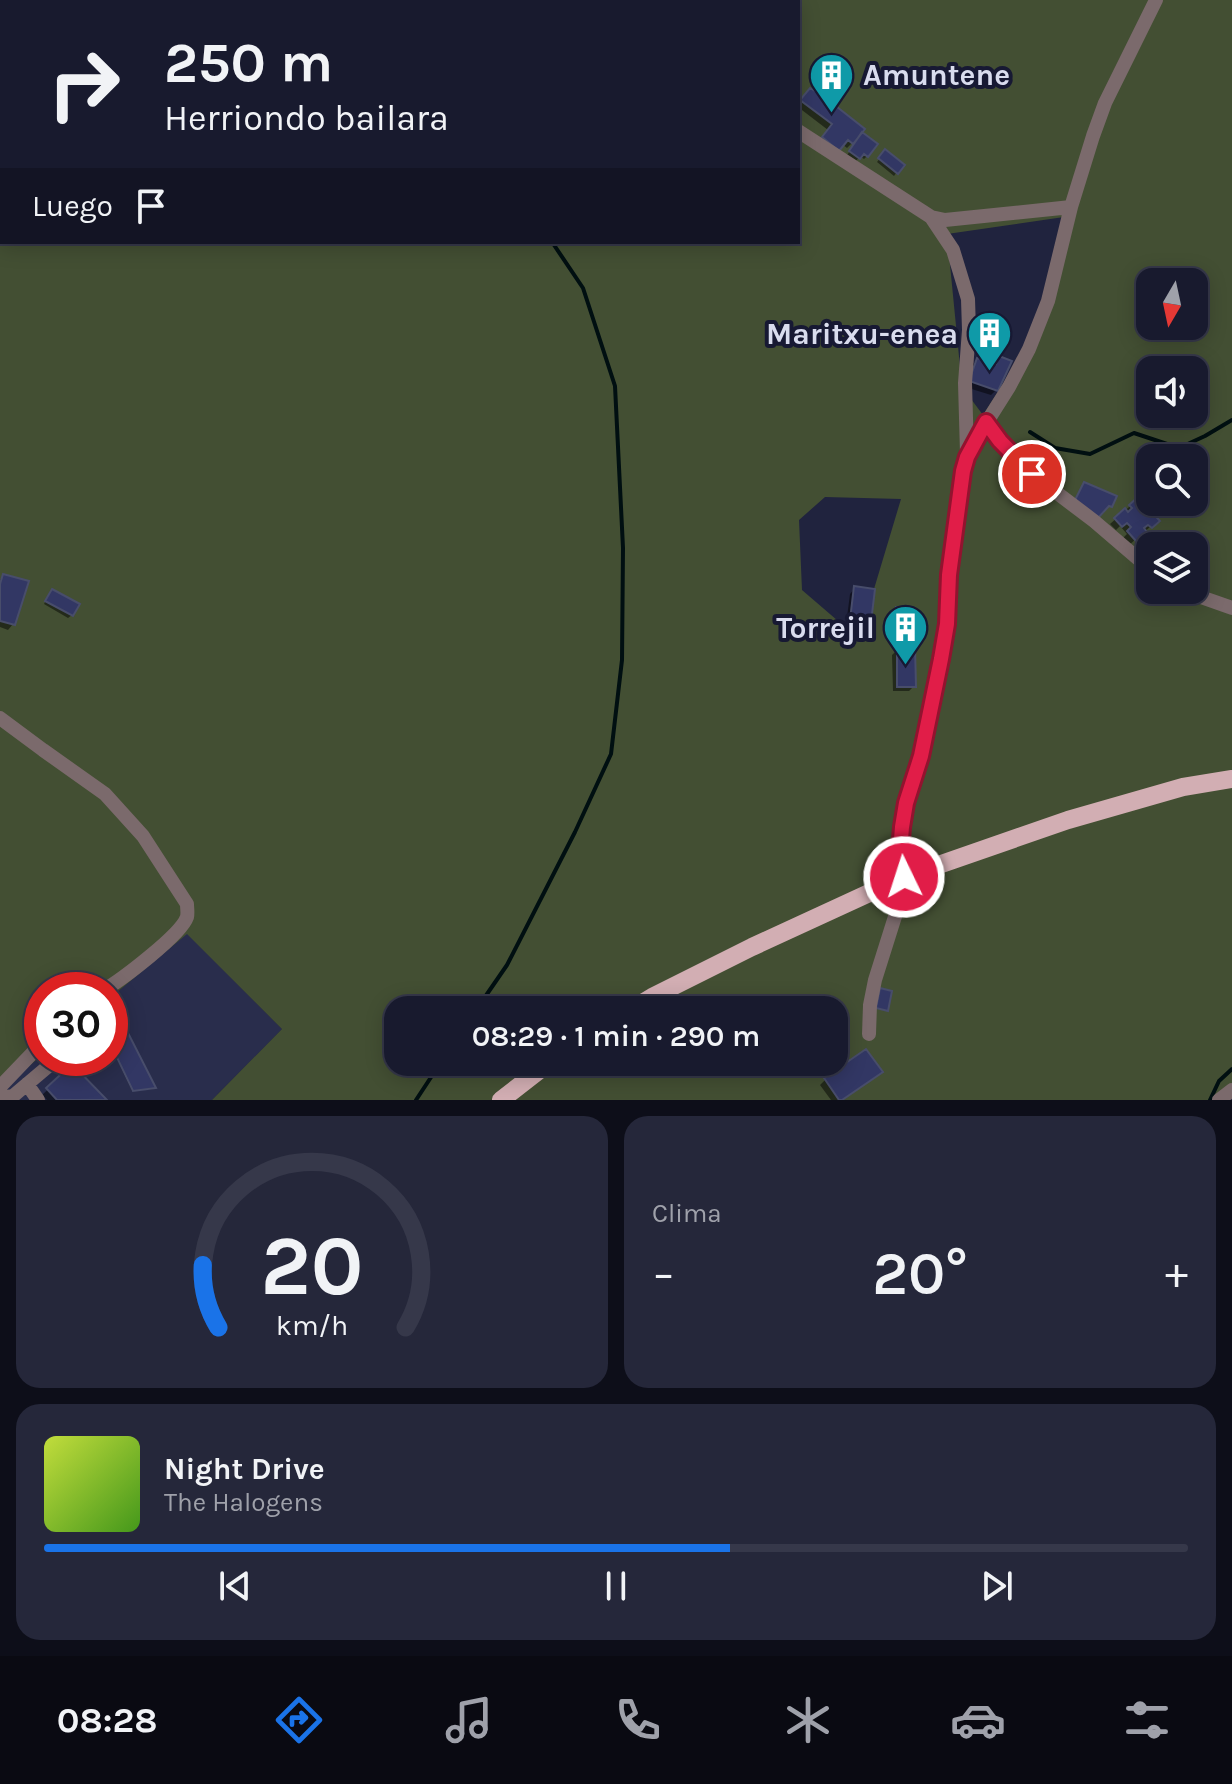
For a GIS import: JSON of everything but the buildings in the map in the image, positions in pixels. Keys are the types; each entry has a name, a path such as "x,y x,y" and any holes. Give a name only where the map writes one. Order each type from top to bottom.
{"main road":[{"path":"654,996 904,877 1068,820 1183,787 1232,779"},
{"path":"501,1100 532,1076"}],"street":[{"path":"869,1034 870,1005 904,888 900,852 904,815 921,756 941,659 963,471 986,422 1019,368 1048,301 1071,207 1093,136 1105,103 1156,0"},
{"path":"800,132 931,217 945,220 1071,207"},
{"path":"931,217 953,250 968,299 965,383 967,457"},
{"path":"986,422 1032,474 1136,557"},
{"path":"1208,600 1232,608"},
{"path":"0,718 105,794 143,836 187,904 187,917 178,930 128,973"},
{"path":"0,1087 24,1062"},
{"path":"0,1098 13,1096 37,1076"},
{"path":"27,1084 38,1100"},
{"path":"1219,1100 1232,1090"}],"shaded area":[{"path":"187,933 282,1029 212,1100 0,1100 13,1080 24,1071 24,1076 128,1076 128,983"}],"green space":[{"path":"800,0 1232,0 1232,1090 1219,1100 212,1100 282,1029 187,934 128,983 128,972 24,972 24,1071 13,1080 0,1083 0,244 800,244","holes":["1064,217 1037,331 983,415 962,387 947,234","825,497 901,499 859,639 802,590 799,520"]}],"waterway":[{"path":"486,996 507,965 611,754 622,660 623,548 615,386 583,288 553,244"},
{"path":"1030,432 1055,448 1090,454 1134,433 1179,448 1232,420"},
{"path":"1210,1100 1219,1081 1232,1069"},
{"path":"416,1100 432,1076"}],"place":[{"name":"Amuntene","path":"832,114"},
{"name":"Maritxu-enea","path":"989,373"},
{"name":"Torrejil","path":"906,667"}],"route":[{"path":"904,877 900,852 902,827 921,756 947,624 949,575 963,471 986,422 1032,474"}]}
